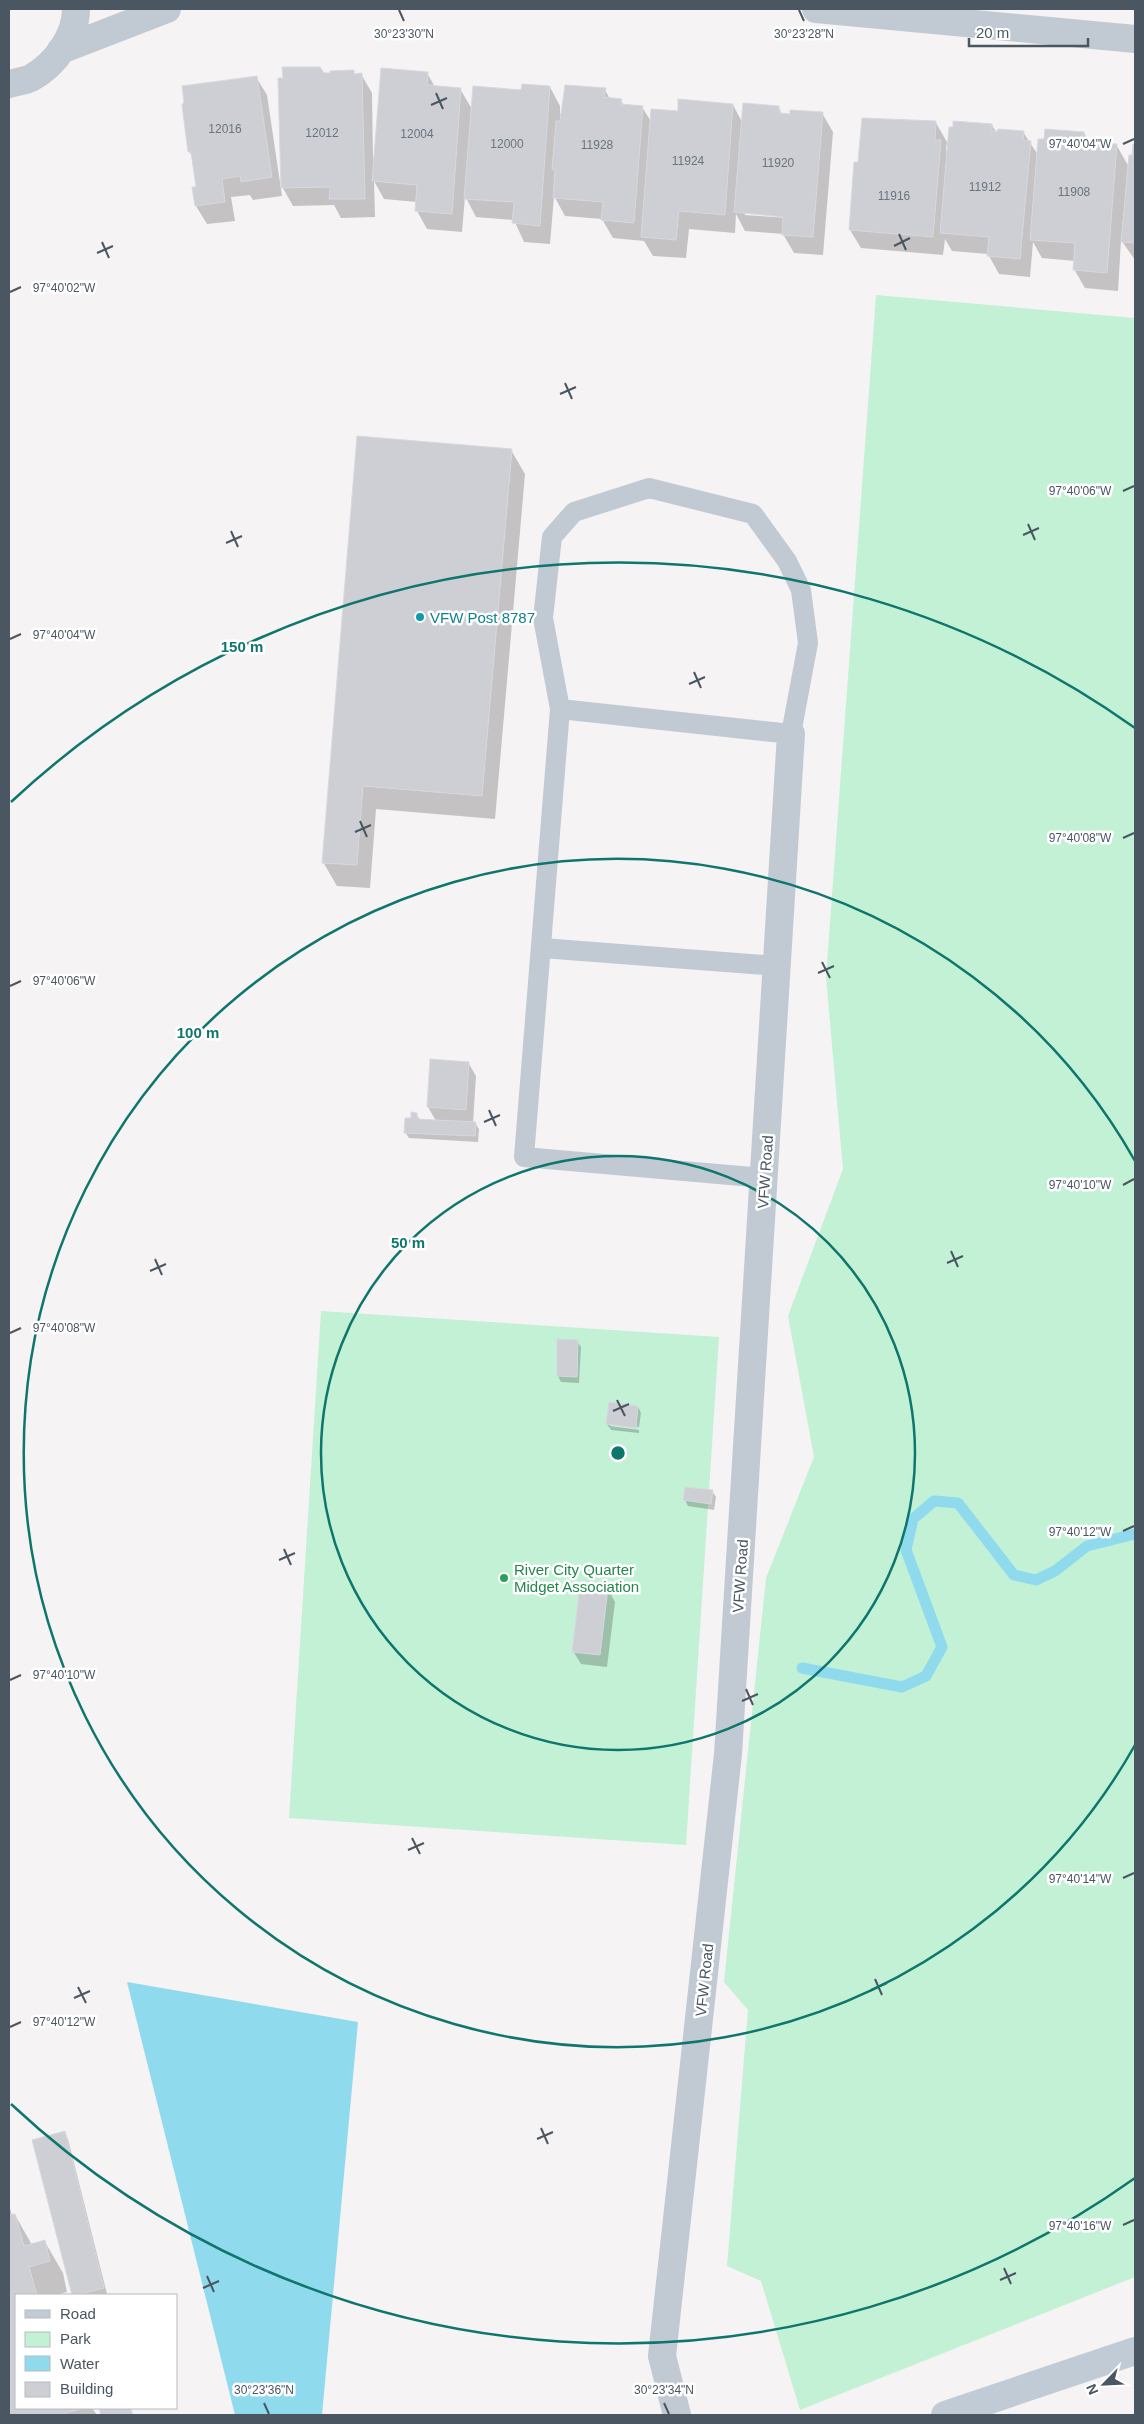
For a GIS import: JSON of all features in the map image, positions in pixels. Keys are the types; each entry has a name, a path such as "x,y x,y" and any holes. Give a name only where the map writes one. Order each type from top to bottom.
{"main road":[{"path":"945,2415 1135,2351"}],"street":[{"path":"9,100 36,75 54,62 69,39 76,9"},
{"path":"61,50 167,9"},
{"path":"816,9 1135,39"},
{"path":"9,84 36,75"},
{"name":"VFW Road","path":"676,2415 662,2356 728,1754 791,734"}],"lane":[{"path":"560,709 791,734 808,643 802,590 787,562 753,514 649,488 574,512 552,537 543,618 560,709 524,1156 764,1178"},
{"path":"542,948 777,966"}],"green space":[{"path":"876,295 1135,318 1135,2277 800,2410 761,2281 727,2266 748,2010 724,1982 766,1578 814,1457 788,1316 843,1169 826,977"},
{"name":"River City Quarter Midget Association","path":"321,1311 719,1337 686,1845 289,1818"}],"water":[{"path":"127,1982 358,2022 322,2415 235,2415"}],"building":[{"path":"282,67 320,67 324,73 354,70 354,74 362,73 365,199 329,199 330,187 281,188 278,78 283,78"},
{"path":"381,68 428,72 427,85 461,88 452,214 415,211 417,185 372,181"},
{"path":"257,76 272,177 241,182 240,176 222,179 225,202 195,206 192,187 196,187 191,152 188,152 182,105 184,102 182,86"},
{"path":"522,84 550,86 540,226 512,223 514,202 464,199 473,86 521,90"},
{"path":"565,85 606,88 604,97 622,99 621,104 643,106 634,223 601,220 603,202 553,198 555,170 552,169 556,121 560,121"},
{"path":"678,99 733,104 725,215 679,211 676,240 641,237 651,109 678,111"},
{"path":"743,103 779,106 779,113 790,114 790,110 823,112 813,237 782,235 783,217 734,212"},
{"path":"862,118 936,121 935,140 941,140 933,237 849,230 854,162 858,162"},
{"path":"953,121 992,124 992,131 998,131 998,129 1024,131 1023,140 1031,141 1020,259 987,256 989,237 940,233 949,127 953,127"},
{"path":"1045,129 1084,132 1084,142 1117,144 1107,273 1073,270 1075,243 1030,240 1038,139 1044,139"},
{"path":"1133,144 1135,145 1135,243 1121,242 1129,155 1132,155"},
{"name":"VFW Post 8787","path":"357,436 512,449 482,796 363,786 357,865 322,863"},
{"path":"430,1059 469,1062 466,1110 427,1107"},
{"path":"411,1112 417,1113 417,1119 476,1122 475,1136 404,1133 405,1118 411,1118"},
{"path":"557,1339 578,1340 577,1377 557,1376"},
{"path":"609,1402 638,1406 636,1428 606,1424"},
{"path":"685,1487 713,1490 711,1504 683,1500"},
{"path":"580,1585 608,1588 600,1655 572,1652"},
{"path":"65,2131 104,2288 81,2294 72,2294 32,2140"},
{"path":"15,2214 24,2246 45,2240 50,2261 29,2267 37,2294 15,2294 15,2409 81,2409 65,2413 66,2415 9,2415 9,2215"},
{"path":"99,2409 130,2409 132,2415 101,2415"}],"waterway":[{"path":"802,1668 902,1687 926,1676 942,1647 906,1550 913,1519 934,1501 958,1503 1014,1575 1036,1580 1055,1571 1087,1546 1135,1534"}],"place":[{"name":"VFW Post 8787","path":"420,617"},
{"name":"River City Quarter Midget Association","path":"504,1578"}]}
